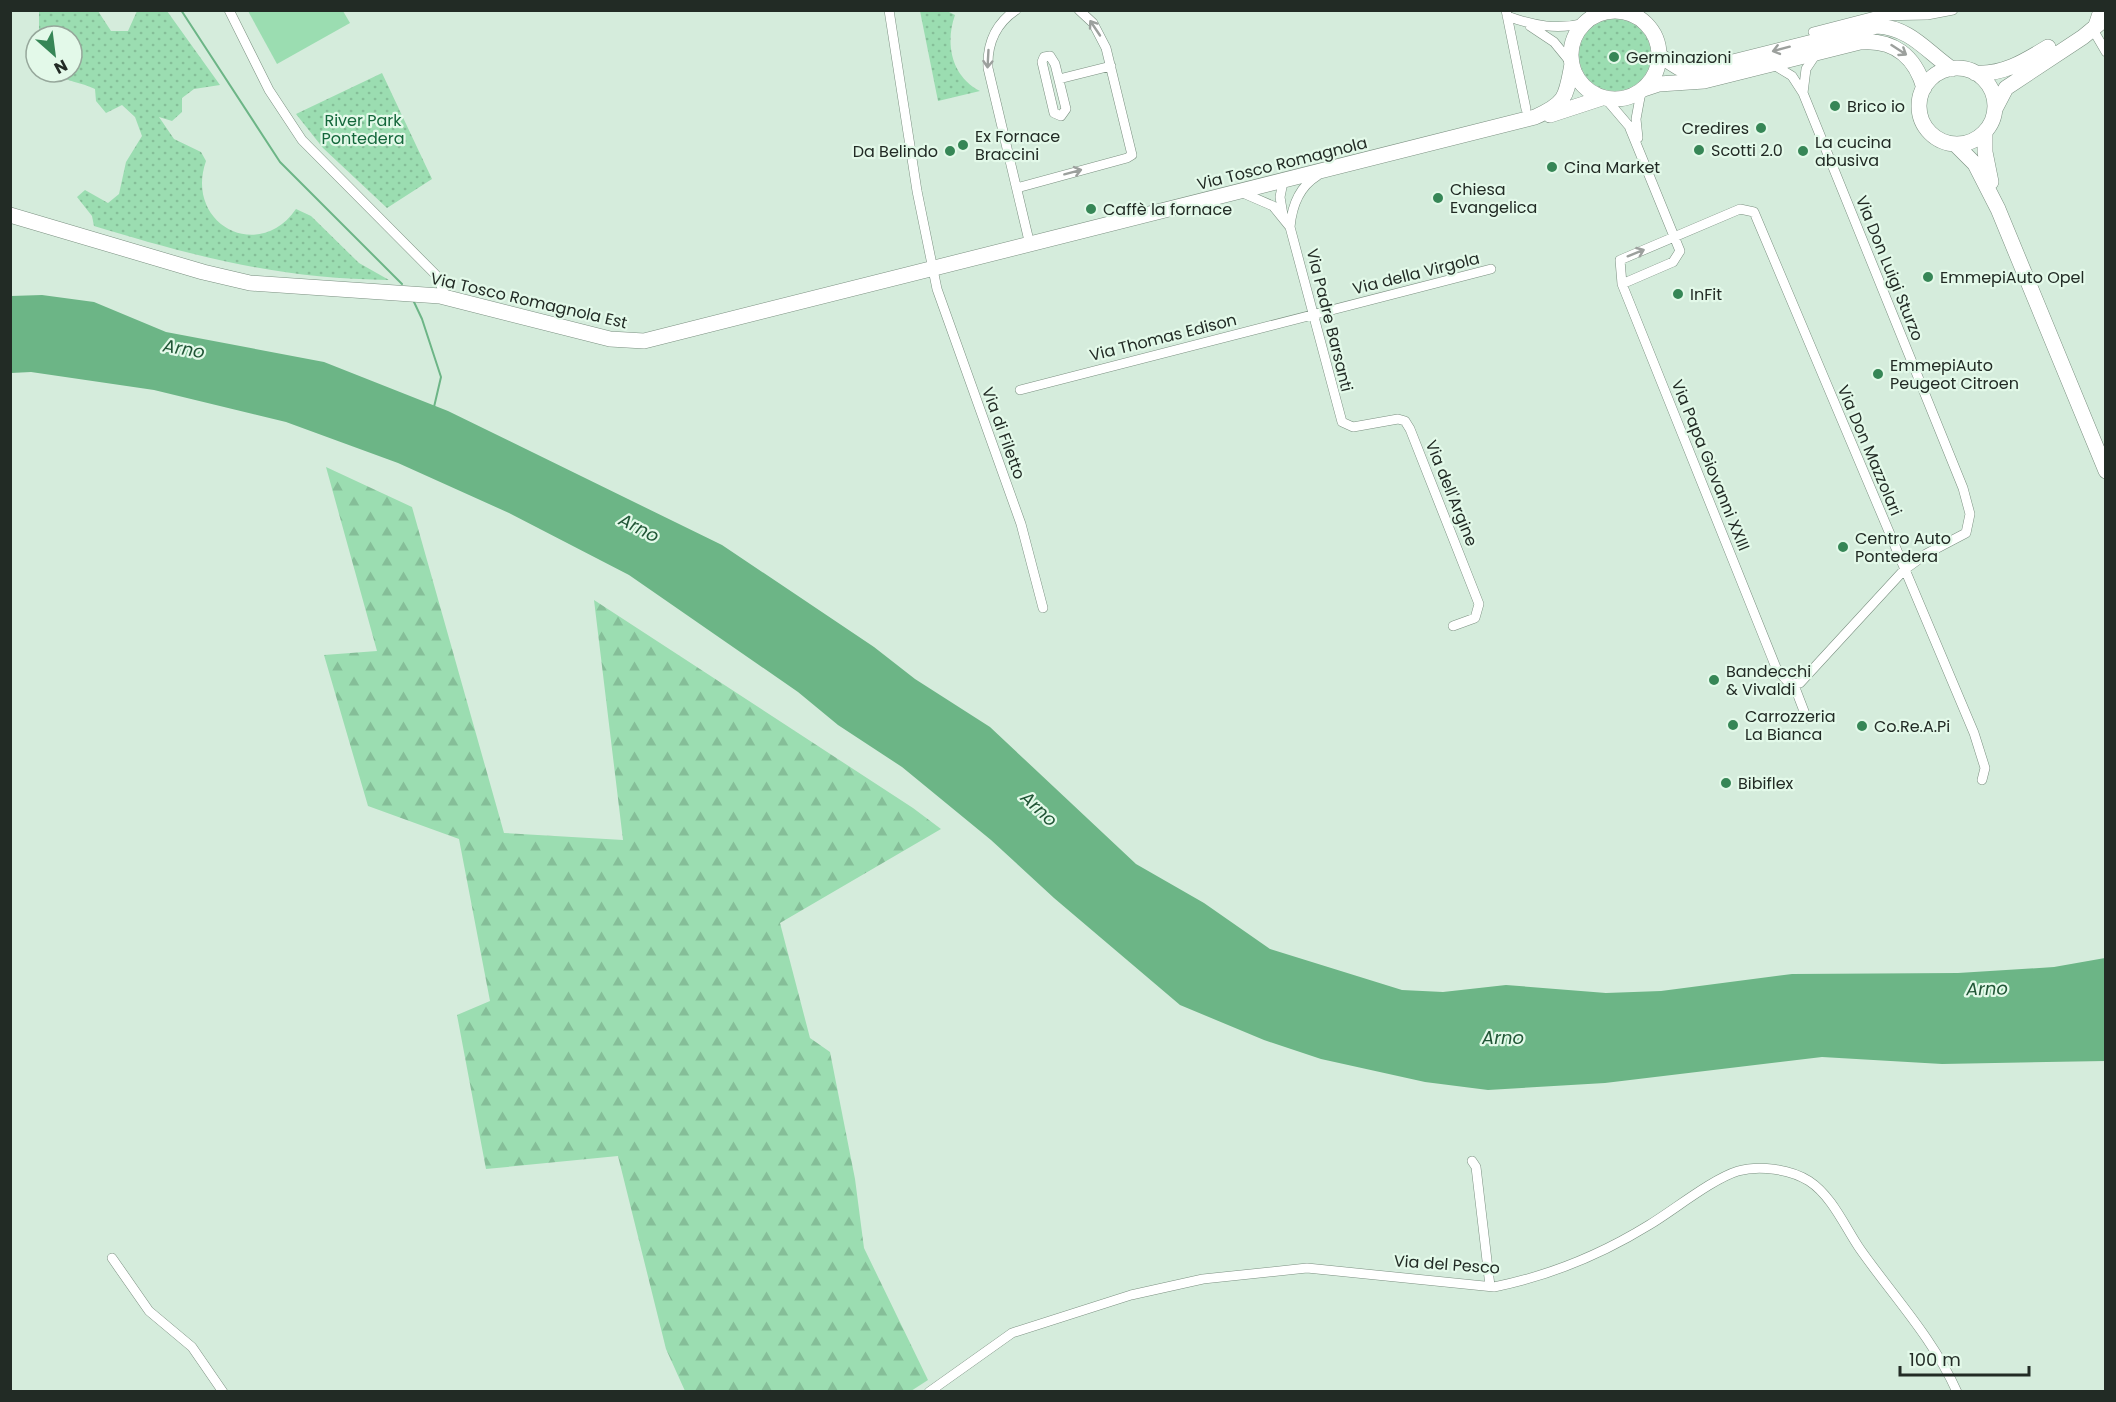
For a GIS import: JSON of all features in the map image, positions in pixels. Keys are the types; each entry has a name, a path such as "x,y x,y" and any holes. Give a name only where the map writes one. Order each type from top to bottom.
{"main road":[{"path":"1638,10 1658,42 1660,56 1655,74 1643,90"},
{"path":"1647,24 1628,13 1613,11 1595,16 1573,41 1572,64 1584,87 1604,98 1621,99 1659,84 1704,81 1860,42 1887,43 1900,50 1914,63 1924,88"},
{"path":"1998,208 1986,164 1985,132 2006,88 2083,37 2106,18"},
{"path":"1660,56 1679,68 1705,69 1877,26 1899,30 1914,37 1952,69 1975,74 1994,73 2075,33 2092,28"},
{"name":"Via Tosco Romagnola","path":"933,269 1326,171 1554,108 1565,97 1572,64"},
{"path":"1952,69 1936,75 1924,88 1919,106 1924,125 1937,139 1955,144 1971,141 1985,132"},
{"path":"1975,74 1991,90 1994,112"},
{"name":"Via Tosco Romagnola","path":"1530,113 1553,115 1604,98"},
{"path":"1955,144 1975,164 1998,208 2106,471"},
{"name":"Via Tosco Romagnola Est","path":"10,215 192,269 250,283 446,297 610,339 644,340 933,269"}],"street":[{"path":"229,10 269,90 298,135 436,274 446,297"},
{"name":"Via di Filetto","path":"889,10 933,269 949,324 1021,524 1043,608"},
{"path":"1016,10 994,33 987,61 1030,245"},
{"path":"1017,188 1131,156 1111,66 1097,29 1079,10"},
{"path":"1813,32 1875,16 1927,15 1953,10"},
{"path":"2098,10 2092,28 2106,52"},
{"path":"1507,14 1554,42 1572,64"},
{"path":"1507,14 1530,113"},
{"path":"1525,23 1562,27 1595,16"},
{"path":"1803,93 1806,69 1817,52"},
{"path":"1050,56 1053,59 1059,79 1066,110 1060,116 1054,112 1042,62 1044,57 1050,56"},
{"name":"Via Don Luigi Sturzo","path":"1772,64 1787,71 1803,93 1969,504 1970,523 1966,533 1904,570"},
{"path":"1059,79 1111,66"},
{"path":"1640,150 1636,119 1643,90"},
{"path":"1604,98 1623,116 1640,150 1675,237 1680,251 1676,260 1622,284 1620,260 1675,237"},
{"name":"Via Padre Barsanti","path":"1290,227 1295,203 1306,184 1326,171"},
{"path":"1283,182 1292,192 1295,203"},
{"name":"Via Padre Barsanti","path":"1283,182 1280,197 1283,215"},
{"name":"Via Padre Barsanti","path":"1239,193 1268,202 1283,215 1290,227 1341,420"},
{"name":"Via Don Mazzolari","path":"1675,237 1740,209 1754,212 1982,757 1985,768 1982,780"},
{"name":"Via della Virgola","path":"1313,314 1491,269"},
{"name":"Via Papa Giovanni XXIII","path":"1622,284 1781,677 1794,685"},
{"name":"Via Thomas Edison","path":"1020,390 1313,314"},
{"name":"Via dell'Argine","path":"1341,420 1348,427 1395,419 1407,424 1479,604 1478,614 1474,619 1453,627"},
{"path":"1807,719 1794,685 1808,675 1904,570"},
{"path":"1472,1161 1476,1167 1490,1286"},
{"name":"Via del Pesco","path":"929,1392 1012,1333 1131,1295 1203,1279 1307,1268 1490,1286 1524,1280 1612,1246 1738,1171 1750,1169 1787,1171 1800,1176 1820,1189 1860,1249 1929,1341 1957,1392"},
{"path":"112,1258 149,1311 192,1347 223,1392"}],"green space":[{"path":"39,11 98,11 111,31 128,31 137,11 167,11 220,85 194,89 182,98 182,112 172,121 159,117 174,139 201,152 206,161 202,183 205,202 215,218 228,229 245,234 263,233 280,225 296,209 311,216 359,263 389,280 311,276 275,271 204,256 94,226 92,216 77,197 85,190 108,203 119,194 126,162 142,136 135,117 122,105 106,113 96,101 95,89 81,84 84,84 84,24 39,24"},
{"path":"248,11 343,11 350,23 277,64"},
{"path":"920,11 947,11 955,15 951,37 953,58 962,77 980,91 938,101"},
{"path":"1622,19 1641,29 1649,41 1651,55 1649,69 1641,81 1629,89 1608,91 1589,81 1581,69 1579,48 1589,29 1601,21"},
{"name":"River Park Pontedera","path":"382,73 432,179 387,208 323,148 296,114"},
{"path":"326,467 412,507 504,833 623,840 594,600 913,808 941,829 780,923 810,1038 830,1052 855,1179 864,1248 928,1380 911,1391 685,1391 666,1349 618,1156 486,1169 457,1015 490,1001 459,839 368,806 324,655 377,651"}],"water":[{"name":"Arno","path":"42,295 94,302 166,332 324,362 448,411 722,545 874,647 915,679 990,727 1136,864 1204,903 1270,949 1402,990 1443,992 1506,985 1606,993 1661,991 1792,974 1958,973 2054,967 2105,958 2105,1061 1942,1064 1822,1057 1605,1083 1488,1090 1425,1082 1321,1059 1264,1040 1180,1005 1054,898 991,840 902,767 838,725 798,692 629,575 509,513 398,463 286,422 154,390 31,372 11,373 11,296"}],"waterway":[{"path":"181,10 280,162 402,284"},
{"path":"414,302 441,377 434,407"}],"place":[{"name":"Germinazioni","path":"1614,57"},
{"name":"Brico io","path":"1835,106"},
{"name":"Credires","path":"1761,128"},
{"name":"Ex Fornace Braccini","path":"963,145"},
{"name":"Scotti 2.0","path":"1699,150"},
{"name":"Da Belindo","path":"950,151"},
{"name":"La cucina abusiva","path":"1803,151"},
{"name":"Cina Market","path":"1552,167"},
{"name":"Chiesa Evangelica","path":"1438,198"},
{"name":"Caffè la fornace","path":"1091,209"},
{"name":"EmmepiAuto Opel","path":"1928,277"},
{"name":"InFit","path":"1678,294"},
{"name":"EmmepiAuto Peugeot Citroen","path":"1878,374"},
{"name":"Centro Auto Pontedera","path":"1843,547"},
{"name":"Bandecchi & Vivaldi","path":"1714,680"},
{"name":"Carrozzeria La Bianca","path":"1733,725"},
{"name":"Co.Re.A.Pi","path":"1862,726"},
{"name":"Bibiflex","path":"1726,783"}]}
